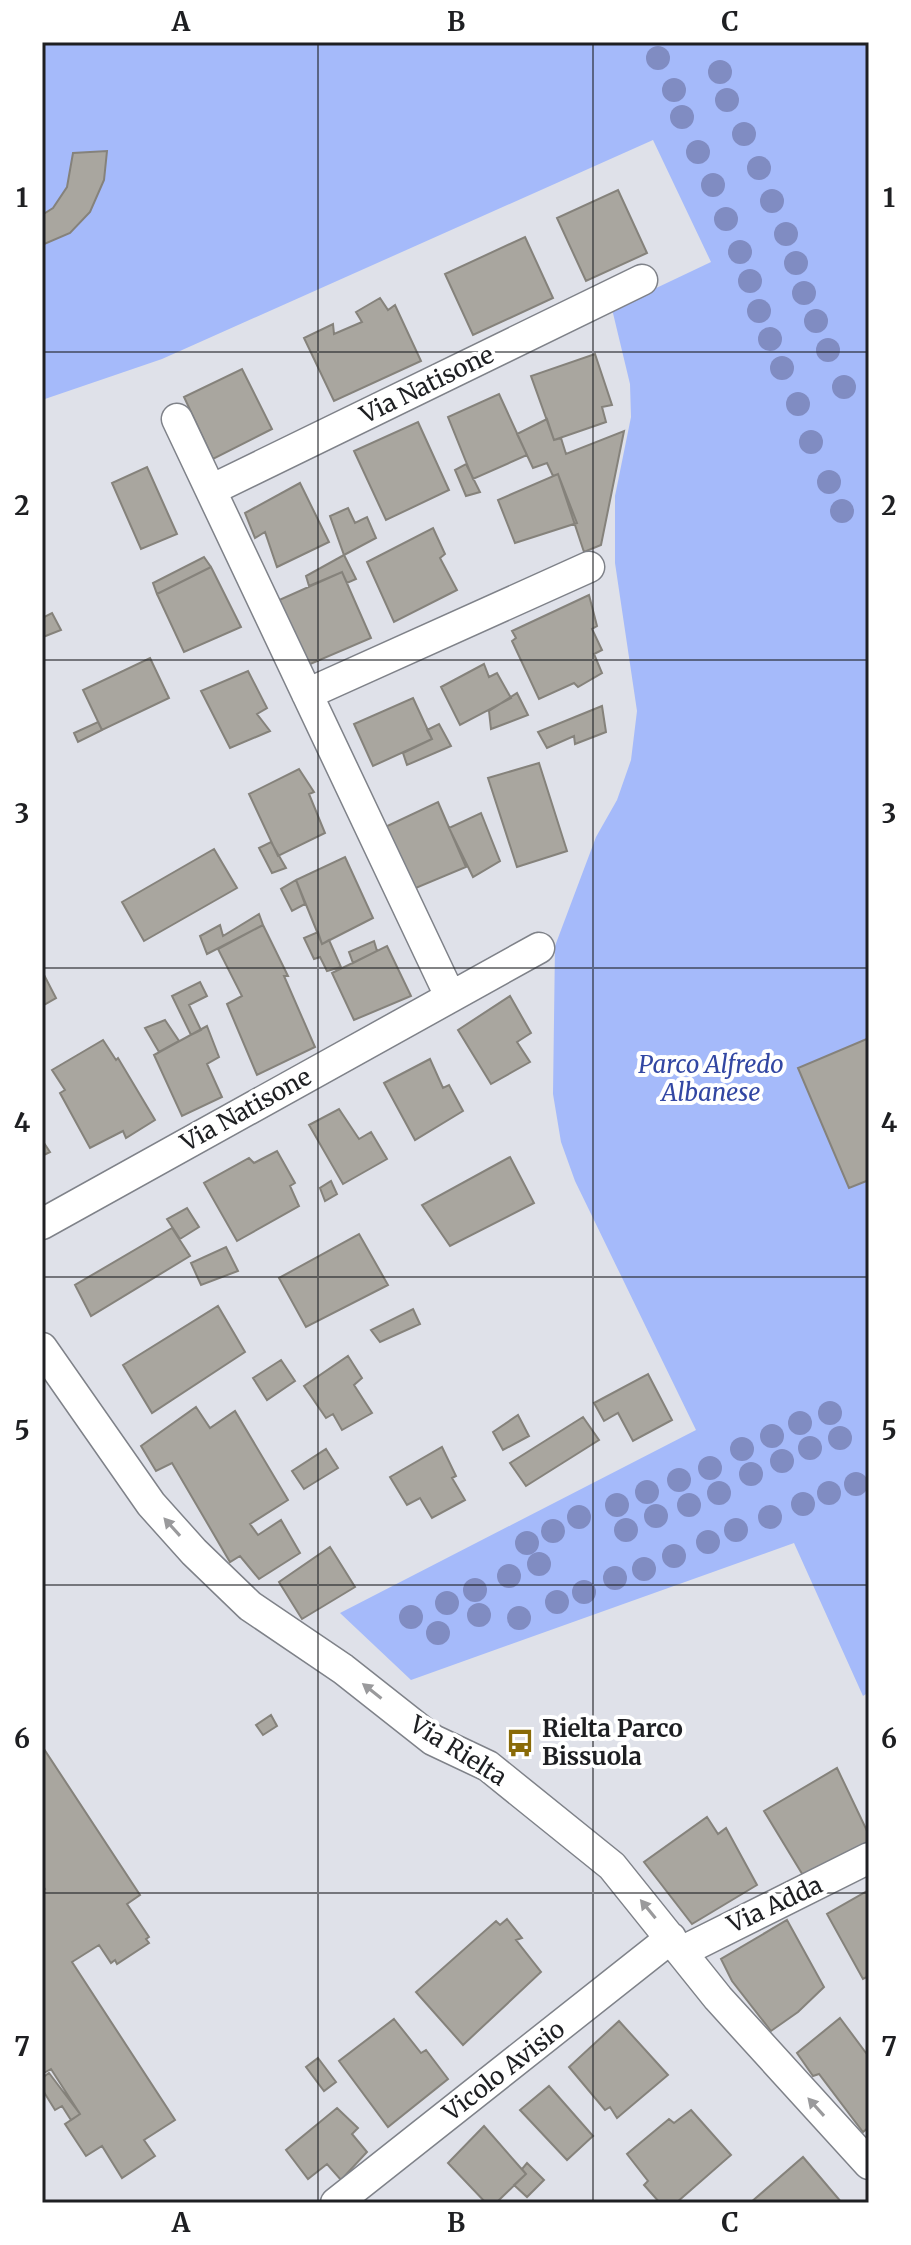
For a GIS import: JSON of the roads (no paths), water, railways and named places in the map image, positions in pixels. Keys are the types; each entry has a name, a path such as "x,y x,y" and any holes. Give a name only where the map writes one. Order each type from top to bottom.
{"street":[{"name":"Via Natisone","path":"211,490 642,280"},
{"path":"177,419 450,996"},
{"path":"307,694 589,567"},
{"name":"Via Natisone","path":"42,1224 539,948"},
{"name":"Via Rielta","path":"42,1348 151,1504 250,1606 343,1669 433,1740 488,1766 570,1829 612,1866 676,1945 863,2147"},
{"name":"Via Adda","path":"676,1945 869,1858"},
{"name":"Vicolo Avisio","path":"336,2203 676,1945"}],"place":[{"name":"Rielta Parco Bissuola","path":"520,1743"}],"park label":[{"name":"Parco Alfredo Albanese","path":"711,1079"}]}
